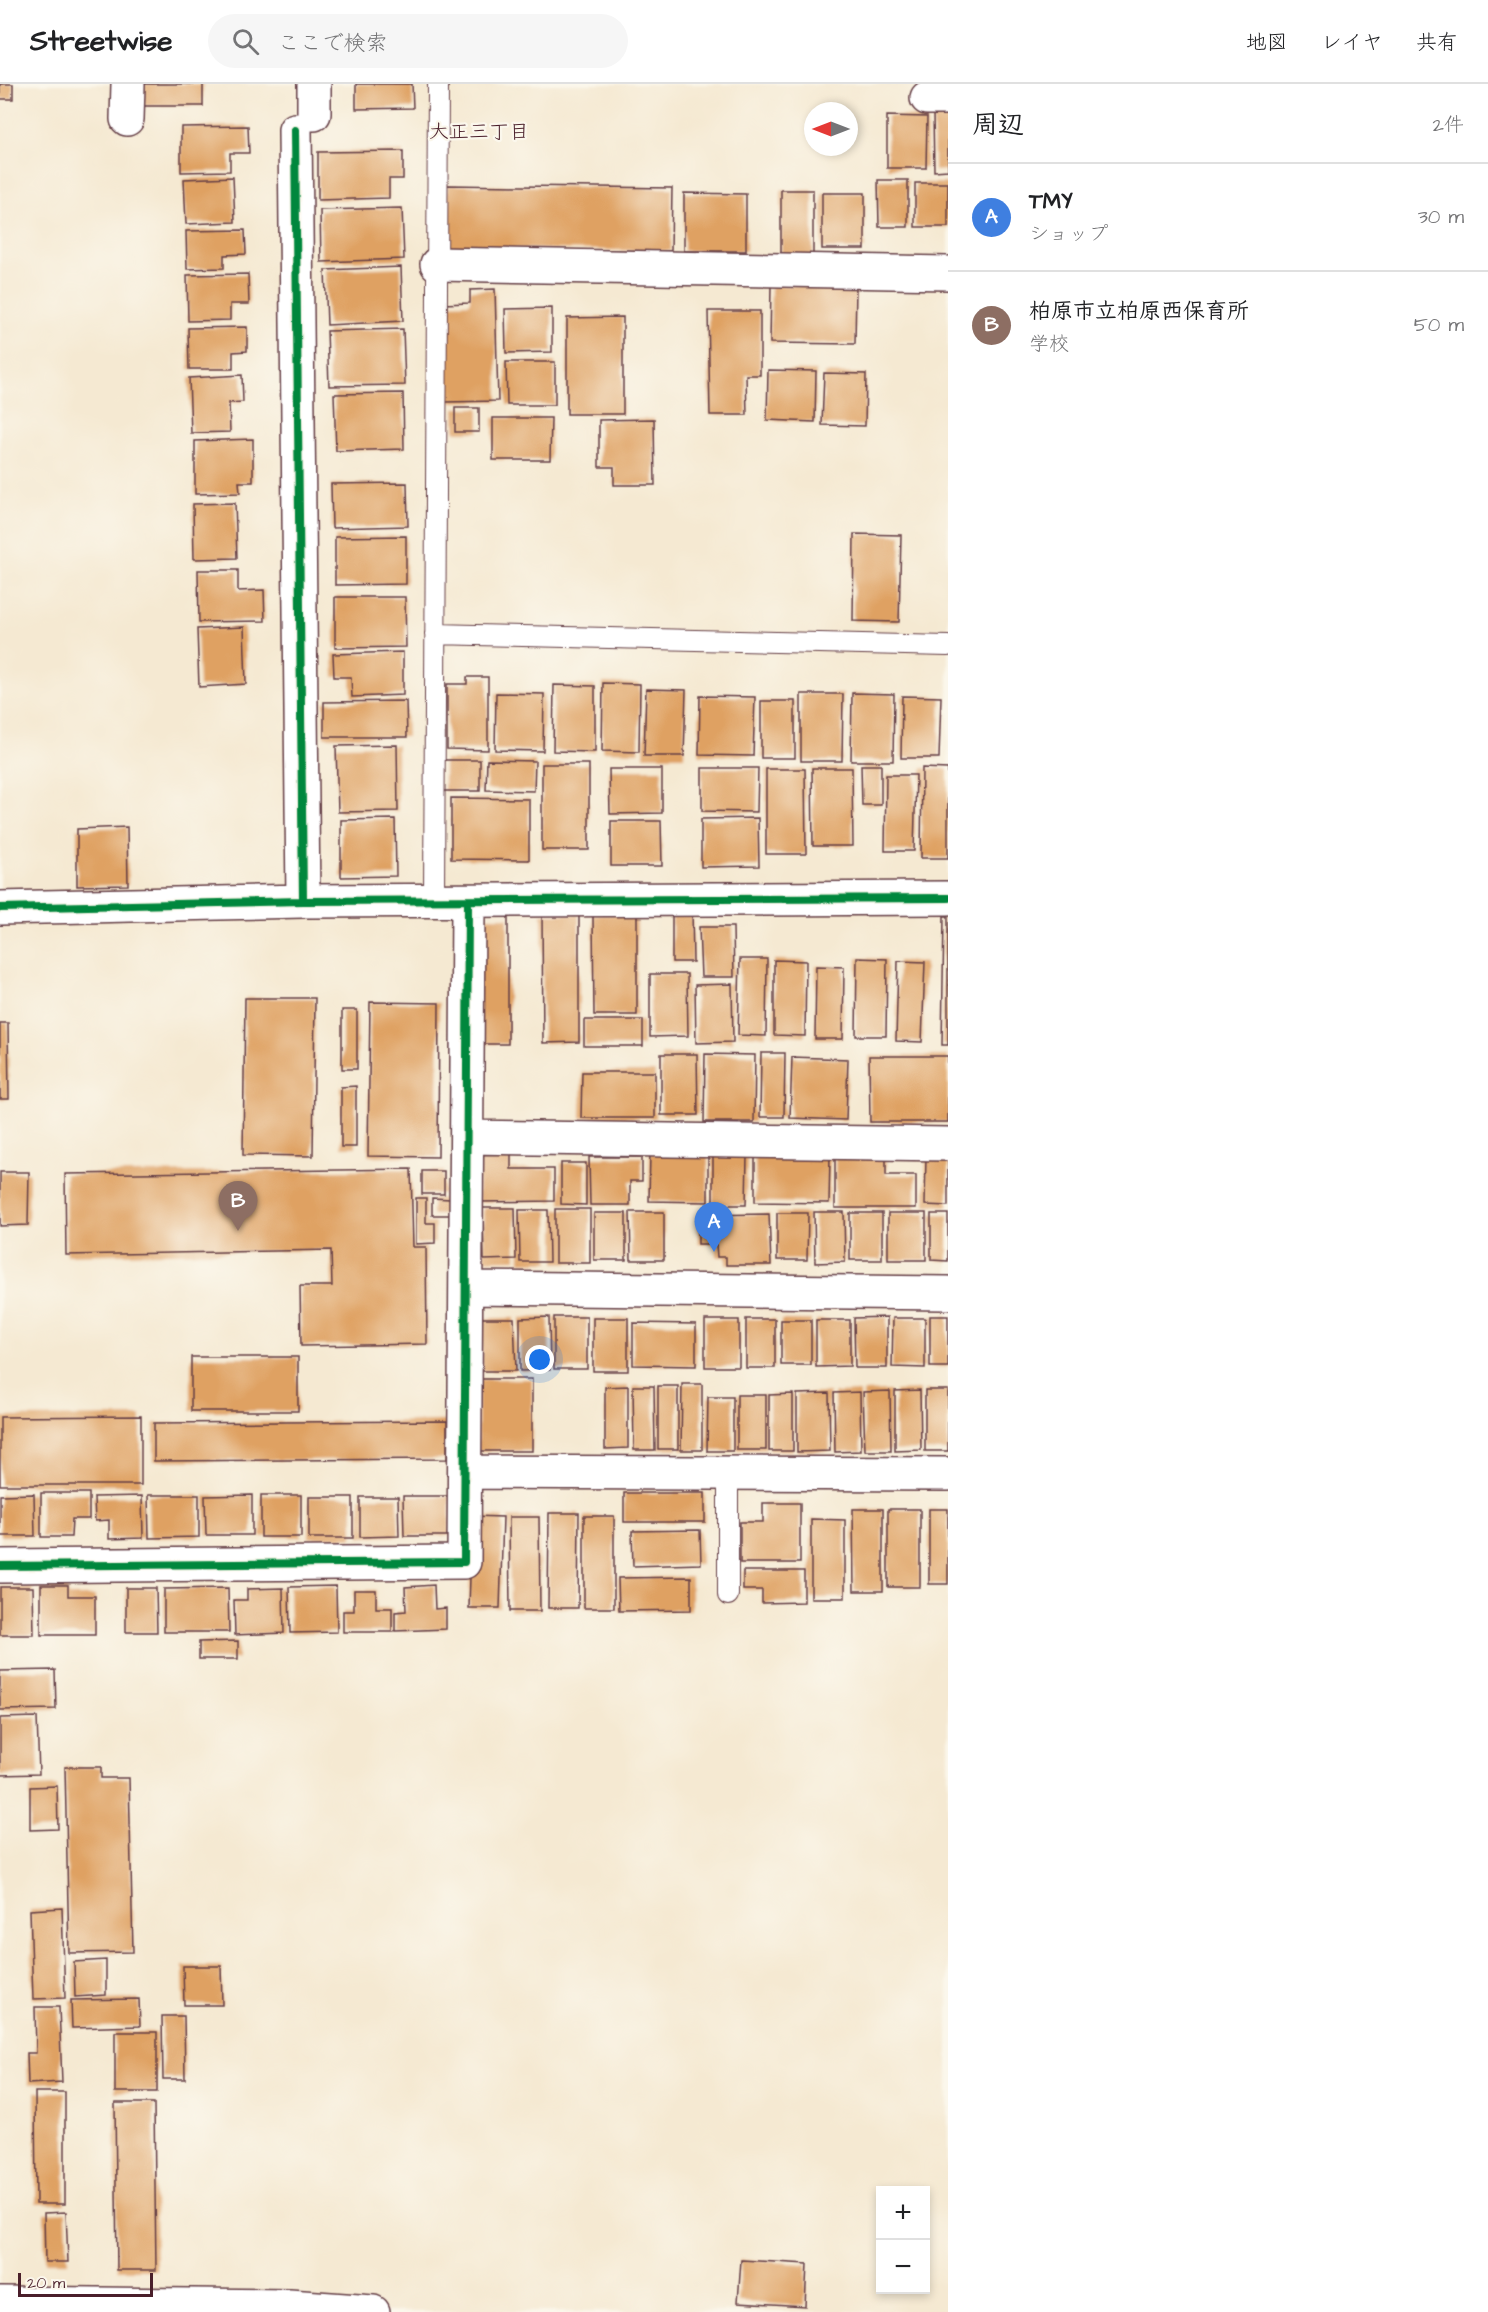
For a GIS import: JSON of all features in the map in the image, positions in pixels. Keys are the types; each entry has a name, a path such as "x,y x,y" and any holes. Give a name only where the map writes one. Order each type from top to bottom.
{"street":[{"path":"127,119 128,84"},
{"path":"303,901 308,109"},
{"path":"437,264 948,273"},
{"path":"0,908 303,901 948,898"},
{"path":"0,1566 464,1562 468,902"},
{"path":"467,1137 948,1144"},
{"path":"466,1288 948,1293"},
{"path":"465,1472 948,1474"},
{"path":"0,2303 289,2306 372,2312"}],"lane":[{"path":"434,902 438,84"},
{"path":"435,634 948,646"},
{"path":"728,1473 728,1595"}],"building":[{"path":"0,84 13,84 13,99 0,99"},
{"path":"144,84 203,84 203,106 144,106"},
{"path":"356,84 412,84 413,108 356,109"},
{"path":"933,114 948,114 948,170 934,171"},
{"path":"887,116 927,117 926,168 887,168"},
{"path":"248,126 249,153 230,153 230,171 181,172 181,127"},
{"path":"403,151 403,179 389,179 389,198 318,200 318,152"},
{"path":"233,177 235,222 186,224 184,179"},
{"path":"878,180 908,180 908,227 879,227"},
{"path":"915,183 948,183 948,227 915,227"},
{"path":"447,185 672,188 671,251 446,248"},
{"path":"781,190 813,190 813,257 781,257"},
{"path":"684,193 746,194 746,251 684,251"},
{"path":"822,193 865,193 865,249 822,249"},
{"path":"402,208 404,259 321,262 320,210"},
{"path":"245,230 246,254 224,255 224,268 187,269 186,231"},
{"path":"401,267 403,321 327,325 325,270"},
{"path":"248,274 249,304 230,304 230,320 188,321 187,275"},
{"path":"771,285 856,286 855,344 770,343"},
{"path":"495,289 498,401 444,402 442,304 470,303 470,290"},
{"path":"552,308 552,352 506,353 505,309"},
{"path":"708,311 760,311 760,375 746,375 747,415 710,415"},
{"path":"623,317 623,414 567,414 567,318"},
{"path":"247,327 247,351 233,352 233,369 189,369 188,328"},
{"path":"403,329 405,385 329,386 327,331"},
{"path":"506,362 555,362 555,405 507,405"},
{"path":"768,370 816,371 815,422 767,420"},
{"path":"824,373 866,374 865,426 822,425"},
{"path":"242,375 243,402 229,403 230,432 191,433 189,378"},
{"path":"403,393 404,449 336,451 334,394"},
{"path":"455,408 479,408 479,432 455,432"},
{"path":"493,418 551,418 550,460 493,460"},
{"path":"654,419 655,485 614,485 614,467 599,467 599,420"},
{"path":"253,439 253,482 239,482 240,493 195,494 195,441"},
{"path":"407,483 408,526 332,528 331,484"},
{"path":"235,503 237,558 194,559 193,504"},
{"path":"854,534 901,535 899,622 853,621"},
{"path":"406,536 406,584 335,585 335,537"},
{"path":"198,570 238,570 238,591 264,590 265,621 199,622"},
{"path":"335,597 405,597 406,647 335,648"},
{"path":"244,627 246,684 199,687 197,629"},
{"path":"403,652 403,695 352,697 351,677 334,677 333,654"},
{"path":"467,677 488,677 488,750 447,749 447,684 467,684"},
{"path":"603,683 640,684 639,752 602,751"},
{"path":"554,685 595,686 595,752 553,751"},
{"path":"646,689 686,690 684,756 644,756"},
{"path":"496,693 544,694 543,751 495,750"},
{"path":"852,693 894,694 893,761 851,761"},
{"path":"801,694 843,694 842,761 801,761"},
{"path":"700,696 755,697 753,756 699,755"},
{"path":"902,696 941,697 939,758 901,758"},
{"path":"406,701 407,737 324,737 324,702"},
{"path":"761,701 795,701 795,758 761,758"},
{"path":"397,745 398,811 338,812 336,746"},
{"path":"444,760 480,760 480,791 444,791"},
{"path":"487,760 535,761 534,791 486,790"},
{"path":"542,764 589,764 589,850 542,850"},
{"path":"861,765 881,765 881,805 862,805"},
{"path":"702,768 758,768 757,812 702,811"},
{"path":"812,768 852,768 853,846 813,846"},
{"path":"922,768 948,769 948,858 921,858"},
{"path":"609,769 662,769 662,813 610,814"},
{"path":"766,769 805,769 806,854 766,854"},
{"path":"886,775 916,775 914,851 885,851"},
{"path":"451,798 529,799 529,860 451,859"},
{"path":"758,818 759,866 701,867 701,819"},
{"path":"395,819 396,876 341,877 341,820"},
{"path":"611,821 661,821 662,866 611,866"},
{"path":"127,827 128,885 77,886 77,829"},
{"path":"672,911 692,911 693,962 672,962"},
{"path":"542,914 579,914 579,1042 543,1043"},
{"path":"637,914 637,1015 594,1015 593,915"},
{"path":"944,916 948,916 948,1045 942,1045"},
{"path":"479,917 508,917 508,1044 479,1044"},
{"path":"699,927 733,927 734,977 701,977"},
{"path":"857,958 887,959 886,1036 856,1036"},
{"path":"740,959 767,959 766,1036 738,1035"},
{"path":"774,960 806,961 805,1036 774,1035"},
{"path":"898,961 925,962 922,1042 896,1041"},
{"path":"816,966 844,967 843,1039 815,1039"},
{"path":"650,974 687,974 688,1036 650,1037"},
{"path":"732,984 733,1042 696,1043 695,985"},
{"path":"245,998 315,998 313,1156 243,1155"},
{"path":"370,1002 439,1003 438,1157 368,1156"},
{"path":"342,1010 357,1010 357,1069 342,1069"},
{"path":"584,1020 643,1020 643,1046 584,1046"},
{"path":"0,1023 8,1023 9,1099 0,1099"},
{"path":"761,1053 785,1053 784,1117 760,1117"},
{"path":"661,1054 697,1054 698,1115 661,1115"},
{"path":"705,1054 755,1055 754,1122 704,1122"},
{"path":"869,1056 948,1056 948,1122 870,1122"},
{"path":"792,1057 848,1059 846,1120 790,1118"},
{"path":"582,1072 655,1072 655,1118 581,1118"},
{"path":"356,1086 356,1147 341,1147 341,1087"},
{"path":"478,1146 511,1146 511,1169 554,1169 554,1201 478,1202"},
{"path":"650,1153 708,1154 708,1202 649,1201"},
{"path":"755,1154 830,1156 829,1203 755,1202"},
{"path":"835,1154 886,1155 886,1175 916,1175 916,1208 835,1208"},
{"path":"713,1155 747,1155 746,1205 713,1205"},
{"path":"926,1156 948,1156 948,1206 925,1205"},
{"path":"589,1157 642,1157 642,1181 630,1181 630,1205 590,1205"},
{"path":"561,1163 586,1163 586,1205 561,1204"},
{"path":"411,1169 413,1247 426,1247 427,1344 301,1346 300,1286 332,1286 331,1250 66,1255 65,1174"},
{"path":"422,1171 444,1171 444,1194 422,1194"},
{"path":"0,1172 29,1172 28,1225 0,1226"},
{"path":"416,1198 426,1198 426,1223 435,1223 435,1243 416,1244"},
{"path":"432,1198 450,1199 450,1215 432,1215"},
{"path":"483,1208 515,1208 516,1259 484,1260"},
{"path":"555,1209 590,1209 590,1263 555,1263"},
{"path":"519,1210 548,1210 549,1262 520,1262"},
{"path":"630,1212 664,1212 664,1260 631,1260"},
{"path":"814,1212 844,1212 845,1262 815,1263"},
{"path":"594,1213 626,1213 626,1260 594,1260"},
{"path":"777,1213 808,1213 807,1260 777,1260"},
{"path":"850,1213 882,1213 882,1260 850,1260"},
{"path":"888,1213 926,1213 926,1260 888,1260"},
{"path":"769,1214 771,1265 726,1265 726,1257 717,1257 716,1244 698,1244 698,1215"},
{"path":"931,1214 948,1214 948,1261 931,1260"},
{"path":"930,1316 948,1316 948,1367 930,1367"},
{"path":"549,1317 550,1370 520,1371 520,1318"},
{"path":"554,1317 587,1317 587,1369 554,1369"},
{"path":"887,1317 887,1368 855,1368 854,1318"},
{"path":"481,1318 514,1318 516,1371 482,1371"},
{"path":"593,1318 628,1318 628,1371 593,1371"},
{"path":"893,1318 925,1318 925,1368 892,1367"},
{"path":"746,1319 775,1319 775,1368 746,1368"},
{"path":"705,1320 739,1320 739,1367 705,1367"},
{"path":"781,1320 811,1320 811,1365 781,1365"},
{"path":"816,1320 850,1320 850,1366 816,1367"},
{"path":"633,1323 696,1324 696,1366 633,1365"},
{"path":"191,1357 298,1357 298,1411 191,1411"},
{"path":"478,1379 532,1379 532,1451 478,1451"},
{"path":"682,1384 702,1384 702,1450 681,1450"},
{"path":"628,1386 628,1448 605,1449 605,1387"},
{"path":"633,1386 654,1386 655,1450 634,1450"},
{"path":"658,1386 678,1386 678,1449 658,1449"},
{"path":"920,1390 921,1450 895,1451 895,1391"},
{"path":"925,1390 948,1390 948,1451 925,1451"},
{"path":"890,1391 891,1451 865,1451 863,1392"},
{"path":"860,1392 861,1451 835,1452 834,1393"},
{"path":"829,1393 830,1451 797,1452 797,1394"},
{"path":"793,1394 793,1451 769,1451 769,1395"},
{"path":"737,1395 766,1395 766,1450 737,1450"},
{"path":"708,1397 733,1397 733,1451 707,1451"},
{"path":"141,1416 141,1485 0,1485 0,1417"},
{"path":"447,1421 447,1459 154,1461 154,1423"},
{"path":"41,1493 89,1493 89,1519 72,1519 71,1537 41,1537"},
{"path":"624,1493 705,1493 705,1522 624,1522"},
{"path":"34,1494 35,1536 0,1536 0,1495"},
{"path":"148,1495 199,1495 199,1537 149,1538"},
{"path":"252,1495 252,1535 206,1535 205,1496"},
{"path":"261,1495 301,1495 301,1537 261,1537"},
{"path":"142,1496 143,1538 109,1539 109,1520 95,1521 94,1497"},
{"path":"403,1496 450,1496 450,1536 404,1536"},
{"path":"309,1497 353,1497 353,1538 309,1538"},
{"path":"360,1497 398,1497 399,1536 360,1537"},
{"path":"763,1503 800,1503 800,1563 740,1563 740,1522 763,1522"},
{"path":"853,1509 883,1509 883,1591 854,1591"},
{"path":"888,1509 920,1509 920,1587 888,1587"},
{"path":"929,1509 948,1509 948,1584 929,1584"},
{"path":"549,1513 579,1513 578,1608 548,1608"},
{"path":"472,1516 503,1517 500,1608 469,1608"},
{"path":"584,1516 614,1516 614,1608 584,1608"},
{"path":"509,1517 539,1517 540,1611 510,1611"},
{"path":"811,1519 845,1520 845,1598 811,1598"},
{"path":"700,1530 701,1564 633,1566 632,1531"},
{"path":"743,1571 804,1571 804,1602 762,1603 762,1590 743,1590"},
{"path":"691,1577 691,1610 619,1611 618,1578"},
{"path":"41,1585 68,1585 68,1596 95,1596 95,1635 41,1635"},
{"path":"434,1585 435,1609 446,1608 446,1629 395,1631 395,1612 406,1611 405,1587"},
{"path":"336,1586 337,1632 290,1633 289,1587"},
{"path":"0,1587 33,1587 34,1635 0,1635"},
{"path":"126,1588 156,1588 157,1632 126,1632"},
{"path":"228,1588 229,1632 164,1632 164,1589"},
{"path":"283,1588 284,1633 235,1635 234,1600 247,1600 247,1589"},
{"path":"354,1590 376,1590 376,1608 392,1608 392,1632 343,1632 343,1611 354,1611"},
{"path":"238,1641 238,1659 199,1659 199,1642"},
{"path":"55,1670 56,1709 0,1710 0,1671"},
{"path":"37,1717 39,1774 0,1775 0,1718"},
{"path":"65,1767 101,1767 101,1778 129,1778 133,1952 69,1953"},
{"path":"57,1786 58,1829 30,1830 30,1787"},
{"path":"62,1908 65,1998 33,1999 30,1910"},
{"path":"106,1960 106,1995 75,1997 74,1962"},
{"path":"183,1966 221,1966 222,2005 184,2005"},
{"path":"139,1999 140,2026 72,2028 71,2000"},
{"path":"35,2007 59,2007 62,2082 28,2084 27,2053 36,2053"},
{"path":"162,2016 184,2016 185,2079 163,2079"},
{"path":"115,2032 157,2032 157,2092 115,2092"},
{"path":"35,2092 65,2092 65,2204 36,2204"},
{"path":"115,2103 154,2103 156,2270 117,2270"},
{"path":"66,2212 68,2262 45,2262 44,2213"},
{"path":"741,2260 807,2264 805,2306 738,2302"}],"cycle path":[{"path":"295,130 303,901"},
{"path":"0,908 303,901 948,898"},
{"path":"0,1566 464,1562 468,902"}],"place":[{"name":"柏原市立柏原西保育所","path":"238,1231"},
{"name":"TMY","path":"714,1252"}],"district":[{"name":"大正三丁目","path":"479,132"}]}
